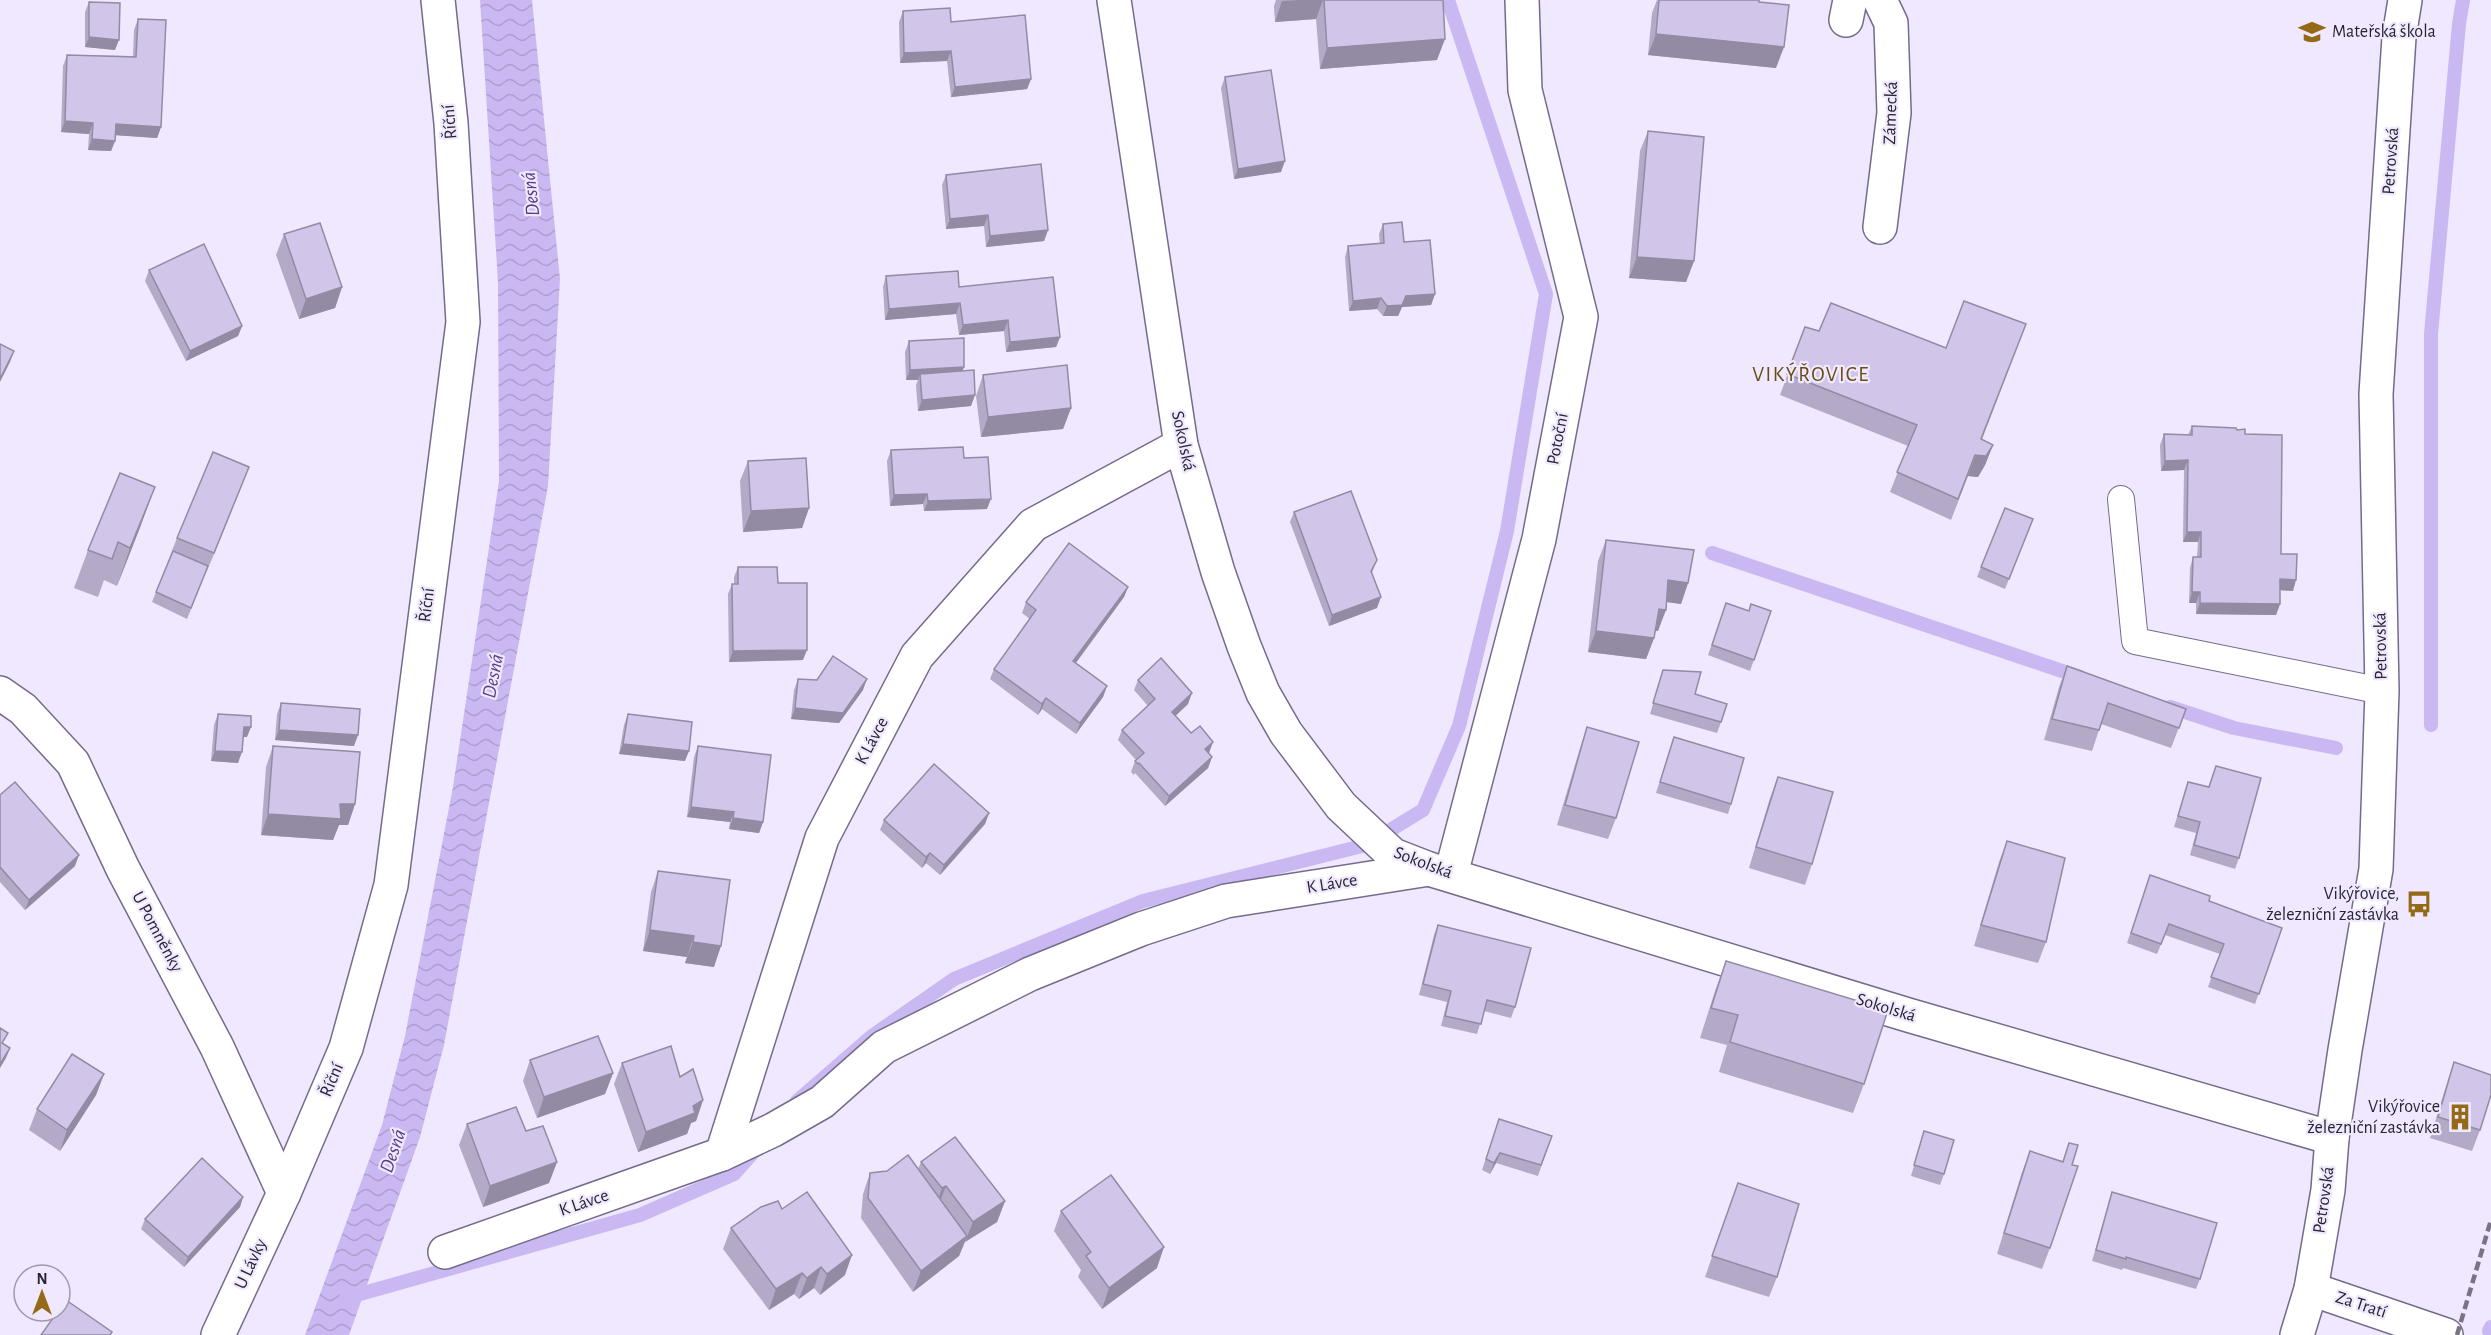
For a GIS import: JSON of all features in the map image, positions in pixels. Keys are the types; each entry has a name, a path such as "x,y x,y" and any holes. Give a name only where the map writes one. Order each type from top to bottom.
{"street":[{"name":"Říční","path":"285,1193 346,1048 391,885 411,732 463,322 451,123 438,0"},
{"name":"Sokolská","path":"1114,0 1181,446 1218,572 1263,693 1286,733 1341,806 1393,855 1440,872 1908,1015 2332,1138"},
{"name":"Potoční","path":"1440,872 1539,539 1581,317 1525,90 1522,0"},
{"name":"Zámecká","path":"1880,0 1891,23 1894,113 1880,227"},
{"name":"Petrovská","path":"2297,1335 2311,1289 2328,1190 2332,1138 2376,868 2382,691 2376,394 2399,49 2405,0"},
{"name":"K Lávce","path":"729,1150 822,838 917,656 1033,525 1181,446"},
{"name":"U Pomněnky","path":"0,693 23,709 73,763 123,868 217,1047 285,1193"},
{"name":"K Lávce","path":"445,1252 729,1150 773,1130 822,1102 884,1047 1030,974 1098,946 1226,901 1440,872"},
{"name":"U Lávky","path":"218,1335 285,1193"},
{"name":"Za Tratí","path":"2311,1289 2445,1335"}],"lane":[{"path":"2121,499 2135,641 2382,691"}],"water":[{"name":"Desná","path":"480,0 532,0 560,279 548,486 444,1045 420,1137 349,1335 305,1335 382,1125 405,1036 453,787 499,481 498,282"}],"building":[{"path":"1324,0 1443,0 1445,39 1327,48"},
{"path":"1659,0 1759,0 1759,2 1789,5 1784,47 1656,34"},
{"path":"89,2 120,3 119,40 89,37"},
{"path":"950,8 951,22 1025,15 1031,79 955,87 951,51 904,53 903,11"},
{"path":"138,19 166,20 161,127 116,124 115,141 92,139 93,123 65,121 67,55 136,57"},
{"path":"1271,70 1285,161 1238,169 1225,77"},
{"path":"1648,131 1704,137 1694,261 1637,257"},
{"path":"1041,164 1048,230 990,236 988,215 950,219 946,175"},
{"path":"1402,222 1404,242 1430,240 1435,294 1406,296 1402,305 1387,306 1381,298 1353,301 1348,246 1384,243 1383,224"},
{"path":"320,223 342,287 306,299 284,234"},
{"path":"204,244 242,326 190,351 149,270"},
{"path":"958,271 959,287 1053,277 1060,337 1010,342 1008,320 963,325 960,303 889,309 886,276"},
{"path":"1964,301 2026,324 1981,439 1993,445 1986,456 1975,455 1958,499 1897,472 1917,425 1787,374 1805,327 1819,331 1831,303 1946,348"},
{"path":"964,338 964,367 910,370 909,341"},
{"path":"0,344 14,351 0,379"},
{"path":"1067,365 1071,408 988,417 983,375"},
{"path":"974,370 975,395 922,400 920,374"},
{"path":"2192,426 2245,429 2245,434 2282,435 2281,554 2297,554 2296,580 2280,579 2280,604 2200,603 2200,592 2192,592 2193,557 2201,557 2201,532 2187,532 2188,460 2165,461 2164,434 2192,435"},
{"path":"963,447 964,458 988,457 991,499 928,501 927,494 894,495 891,450"},
{"path":"213,452 249,467 214,553 177,538"},
{"path":"806,458 809,508 751,511 748,461"},
{"path":"120,473 155,487 130,548 118,542 112,559 88,550"},
{"path":"1351,491 1377,560 1371,571 1381,597 1332,615 1294,512"},
{"path":"2005,508 2033,519 2009,579 1981,567"},
{"path":"1606,540 1694,550 1688,583 1668,580 1666,610 1659,609 1654,638 1596,631"},
{"path":"1069,543 1128,587 1073,661 1107,686 1080,723 1046,698 1042,704 994,669 1036,610 1026,602"},
{"path":"173,551 208,566 191,608 156,592"},
{"path":"738,567 777,567 778,583 807,583 807,650 733,651 732,584 738,584"},
{"path":"1726,603 1749,611 1751,604 1771,611 1754,660 1712,645"},
{"path":"833,656 867,679 843,713 795,708 798,679 817,680"},
{"path":"1161,658 1192,693 1172,712 1191,733 1200,726 1213,742 1205,749 1212,757 1169,796 1135,761 1144,753 1122,730 1155,699 1138,680"},
{"path":"2067,666 2186,709 2179,728 2108,703 2099,730 2052,719"},
{"path":"1663,670 1701,672 1695,694 1727,704 1721,722 1653,703"},
{"path":"281,703 360,709 358,735 279,730"},
{"path":"218,714 251,716 251,727 244,727 242,752 215,751"},
{"path":"628,714 692,722 689,751 623,744"},
{"path":"1587,727 1639,742 1616,818 1565,805"},
{"path":"1674,737 1744,758 1731,804 1660,782"},
{"path":"273,746 360,752 355,804 340,804 341,819 268,814"},
{"path":"698,746 771,755 763,822 733,818 734,812 691,807"},
{"path":"934,764 989,813 944,865 930,853 926,857 884,820"},
{"path":"2216,766 2261,778 2239,858 2194,845 2200,822 2178,816 2188,782 2209,787"},
{"path":"1778,777 1833,792 1812,864 1756,847"},
{"path":"15,782 79,855 29,900 0,867 0,795"},
{"path":"2007,841 2065,858 2046,942 1981,925"},
{"path":"658,871 730,880 721,946 693,942 694,936 650,930"},
{"path":"2150,875 2210,896 2209,901 2282,928 2259,994 2211,977 2224,944 2169,924 2161,944 2131,933"},
{"path":"1438,925 1531,948 1515,1007 1487,1000 1481,1024 1445,1016 1451,991 1423,984"},
{"path":"1726,961 1888,1010 1864,1084 1730,1042 1738,1015 1711,1008"},
{"path":"0,1028 8,1033 2,1043 10,1048 0,1064"},
{"path":"598,1036 613,1073 544,1097 530,1060"},
{"path":"671,1046 680,1077 693,1069 703,1100 693,1106 695,1113 646,1132 622,1063"},
{"path":"72,1054 104,1074 67,1130 37,1109"},
{"path":"2454,1062 2491,1075 2491,1095 2480,1130 2438,1117"},
{"path":"516,1107 526,1131 543,1126 557,1162 490,1186 467,1124"},
{"path":"1499,1119 1552,1136 1541,1165 1500,1153 1494,1163 1486,1159"},
{"path":"1924,1131 1954,1140 1944,1174 1914,1165"},
{"path":"955,1137 1005,1201 973,1222 946,1186 942,1188 921,1162"},
{"path":"2069,1143 2078,1145 2072,1165 2078,1166 2050,1248 2004,1233 2030,1151 2063,1162"},
{"path":"908,1155 967,1236 921,1271 868,1198 870,1173 887,1171"},
{"path":"202,1158 243,1197 188,1257 145,1219"},
{"path":"1111,1175 1164,1247 1109,1288 1086,1256 1091,1252 1061,1211"},
{"path":"1738,1183 1799,1204 1777,1277 1712,1256"},
{"path":"807,1192 852,1255 827,1274 821,1267 807,1278 802,1273 776,1289 731,1228 761,1207 778,1201 782,1209"},
{"path":"2112,1192 2217,1223 2200,1279 2096,1250"},
{"path":"72,1304 112,1332 110,1335 41,1335 50,1323 72,1323"}],"waterway":[{"path":"797,1101 872,1036 954,979 1143,901 1366,845 1423,810 1459,726 1507,531 1546,294 1448,0"},
{"path":"2431,725 2431,334 2463,0"},
{"path":"1712,553 2080,677"},
{"path":"2170,707 2234,728 2336,748"},
{"path":"346,1298 640,1215 734,1174 757,1148"},
{"path":"2489,1331 2491,1327"}],"railway":[{"path":"2457,1335 2491,1220"}],"place":[{"name":"Mateřská škola","path":"2312,32"},
{"name":"Vikýřovice, železniční zastávka","path":"2419,904"},
{"name":"Vikýřovice železniční zastávka","path":"2460,1117"}],"district":[{"name":"VIKÝŘOVICE","path":"1811,374"}]}
